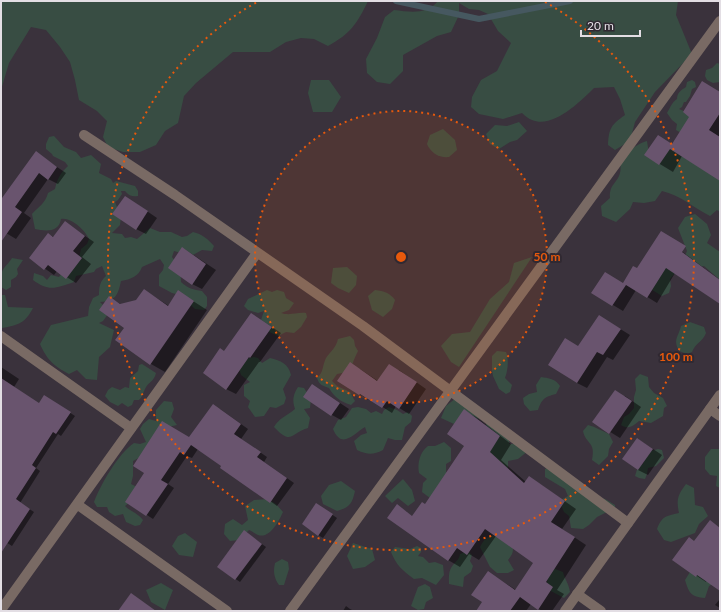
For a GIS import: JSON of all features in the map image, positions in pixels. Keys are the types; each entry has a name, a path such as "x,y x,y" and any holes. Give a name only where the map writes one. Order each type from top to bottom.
{"street":[{"path":"290,611 720,21"},
{"path":"84,135 176,195 363,326 628,523"},
{"path":"1,610 78,505 131,428 257,253"},
{"path":"1,336 131,428"},
{"path":"565,611 720,395"},
{"path":"710,409 720,416"},
{"path":"78,505 227,611"},
{"path":"577,594 601,611"}],"green space":[{"path":"1,1 368,1 352,28 336,42 328,46 314,39 301,38 286,42 270,52 233,52 196,83 184,96 178,123 165,131 156,145 140,152 123,152 108,147 103,137 107,121 97,111 79,100 70,62 46,30 31,27 9,63 1,90"},
{"path":"438,1 678,1 676,15 692,54 655,92 635,122 630,141 615,150 608,145 610,131 614,124 625,115 614,87 594,88 582,100 566,112 549,121 540,122 532,120 522,113 503,119 479,114 471,107 472,97 481,80 497,71 511,43 498,31 488,14 479,10 469,9 459,3 459,15 451,32 437,36 403,55 403,71 390,84 377,82 367,73 366,59 377,38 385,17 394,10 412,12 423,11"},
{"path":"717,63 720,64 720,82 713,83 707,80 705,76 706,70 712,68"},
{"path":"311,80 329,80 341,97 332,112 313,112 308,93"},
{"path":"692,80 695,82 696,87 692,89 690,96 679,109 686,112 693,118 683,134 676,130 677,124 667,113 672,103 677,99 679,93 686,87 687,82"},
{"path":"519,122 527,131 517,140 510,142 499,149 490,144 486,134 495,125 507,126"},
{"path":"443,129 455,140 457,150 449,157 442,157 436,154 427,144 430,135"},
{"path":"54,136 64,147 76,152 81,158 91,155 101,164 99,173 111,179 113,183 116,181 135,186 138,191 138,196 134,196 125,191 121,191 122,194 115,202 121,217 120,225 112,233 122,234 125,238 131,237 137,239 150,228 160,232 171,232 182,237 193,232 205,237 214,246 212,251 202,250 191,256 174,251 172,257 179,269 181,282 186,286 202,291 207,297 207,306 204,310 195,309 180,295 172,293 159,286 159,275 163,270 164,265 160,259 142,267 134,277 121,281 119,290 113,299 100,302 107,309 108,314 103,321 99,323 114,330 110,347 99,357 97,380 86,379 77,370 69,374 59,368 48,358 40,344 51,325 88,316 89,307 93,298 99,295 100,284 106,276 102,266 94,272 76,276 74,282 53,288 39,284 33,280 34,273 43,276 47,280 51,275 59,277 79,258 81,249 87,244 89,239 77,225 65,219 61,219 60,224 55,229 35,229 32,214 47,197 48,193 55,189 59,177 68,166 65,162 53,156 46,149 46,144 49,137"},
{"path":"647,141 649,154 676,146 720,176 720,212 717,210 710,216 681,199 662,191 655,201 644,203 633,202 630,209 616,222 602,216 601,206 610,198 612,187 619,177 622,160 631,149"},
{"path":"695,214 707,224 711,235 707,243 720,252 720,280 704,266 694,269 684,258 687,251 678,228 685,217"},
{"path":"532,257 459,367 451,362 441,346 452,334 470,332 490,299 509,282 514,263"},
{"path":"12,258 23,260 17,269 18,274 11,280 11,287 6,290 1,287 1,275 4,268"},
{"path":"661,262 675,273 670,279 671,286 669,293 662,296 649,288"},
{"path":"347,267 357,276 356,285 349,293 331,283 333,268"},
{"path":"267,290 272,292 277,290 284,292 286,298 294,303 289,310 281,313 306,313 307,317 301,327 294,333 286,332 278,336 263,329 261,320 264,311 258,313 248,310 244,306 248,299"},
{"path":"375,290 386,293 395,300 392,309 383,317 372,310 368,296"},
{"path":"1,295 5,295 8,307 33,308 27,317 21,322 13,326 2,328"},
{"path":"690,322 704,327 706,333 692,352 687,354 679,351 676,341 681,326"},
{"path":"350,336 354,340 358,351 351,367 342,373 337,374 332,381 337,386 350,392 355,401 351,405 338,399 329,388 320,384 317,378 322,371 326,358 335,347 338,339"},
{"path":"497,351 506,352 508,358 505,378 512,385 510,392 506,394 499,389 493,376 492,356"},
{"path":"254,357 258,358 262,363 270,358 281,362 286,365 291,375 283,389 286,398 284,404 276,408 270,407 264,416 255,417 248,407 250,401 244,396 244,385 250,382 241,375 238,366 245,359"},
{"path":"142,364 156,373 140,399 134,400 132,405 128,407 122,403 118,406 110,402 105,396 108,390 112,387 120,390 125,387 129,388 130,378 138,371 139,365"},
{"path":"640,374 648,377 649,387 654,393 663,398 667,406 664,408 663,416 651,423 639,421 633,426 626,427 621,425 624,417 634,408 634,397 636,390 635,379"},
{"path":"541,377 554,380 560,386 556,394 544,399 538,410 530,411 524,404 523,398 529,394 537,392 536,385"},
{"path":"298,387 304,388 311,399 310,408 304,409 310,418 308,428 288,437 284,436 274,427 281,419 295,409 294,398"},
{"path":"456,398 480,417 472,423 461,422 454,424 441,418 446,406"},
{"path":"164,401 172,402 174,409 171,417 177,425 168,427 146,454 133,461 133,476 131,484 141,489 125,506 143,520 140,525 135,526 126,522 123,514 115,516 109,512 107,507 97,507 94,502 106,478 122,454 134,443 140,444 146,442 140,429 149,419 156,421 156,410"},
{"path":"358,407 366,409 371,413 376,411 382,414 384,410 389,407 403,414 408,412 412,416 411,422 405,427 402,440 388,438 383,450 373,454 364,453 357,450 354,441 361,435 367,433 365,427 352,436 344,439 340,439 333,429 338,420 346,417 352,408"},
{"path":"487,423 511,433 509,444 521,444 528,451 518,459 508,461 508,471 482,461 483,430"},
{"path":"588,425 609,434 613,442 609,449 608,456 599,465 592,460 593,449 584,435 583,431"},
{"path":"444,442 451,448 451,461 446,464 446,472 456,481 430,498 422,492 423,483 427,479 419,473 418,465 425,448"},
{"path":"658,449 662,450 664,458 656,466 648,468 645,479 635,476 638,466 643,464 648,452"},
{"path":"711,449 720,449 720,488 716,486 717,476 710,475 705,469 705,457"},
{"path":"554,465 595,497 605,499 615,505 615,511 607,512 597,517 583,529 571,528 569,516 564,512 559,501 568,496 565,489 545,477 545,469"},
{"path":"403,479 412,490 415,501 408,506 398,498 392,503 385,496"},
{"path":"341,481 355,491 350,504 337,511 323,504 321,496 329,485"},
{"path":"686,484 694,488 695,505 703,507 708,516 699,524 695,533 671,542 664,540 657,529 665,517 679,513 678,497"},
{"path":"268,499 276,504 283,512 274,528 262,536 249,530 239,540 230,541 224,534 225,524 233,519 242,525 248,520 245,506 254,500"},
{"path":"185,533 197,542 193,557 179,555 172,546 178,536"},
{"path":"496,535 505,539 513,548 508,560 514,570 508,573 497,573 490,567 480,547 486,538"},
{"path":"353,543 372,549 375,560 365,567 353,569 347,556"},
{"path":"417,546 421,548 421,552 418,556 423,557 429,563 435,562 443,565 444,575 436,585 422,578 414,579 400,567 395,561 391,552 395,547 410,549"},
{"path":"468,551 472,555 470,561 473,566 471,572 464,577 463,587 449,584 451,567 458,559 460,554"},
{"path":"282,559 288,562 289,569 284,585 279,585 275,577 274,566 275,563"},
{"path":"695,564 720,580 709,586 705,598 697,597 691,594 685,580"},
{"path":"550,567 563,572 570,592 564,598 549,590 547,583"},
{"path":"161,583 173,590 165,610 151,602 146,590"},
{"path":"425,584 430,587 433,598 426,602 424,609 418,610 411,606 418,587"}],"building":[{"path":"702,81 720,92 720,113 709,130 720,137 720,181 670,149 659,165 644,155 658,135 672,144 689,117 683,112"},
{"path":"36,151 57,167 48,180 39,173 15,207 22,212 1,242 1,197 2,198"},
{"path":"125,196 148,211 136,230 112,214"},
{"path":"65,221 85,236 73,251 82,258 66,279 48,265 44,270 29,258 48,233 53,237"},
{"path":"661,231 686,246 682,252 720,280 720,304 666,268 647,298 626,285 612,306 591,293 605,272 623,283 633,266 637,268"},
{"path":"182,247 206,264 192,285 168,268"},
{"path":"144,289 168,306 178,290 194,301 150,365 115,340 124,328 99,310 109,296 120,304 136,300"},
{"path":"251,313 272,327 226,390 203,373 220,348 224,351"},
{"path":"599,315 621,329 603,355 597,352 577,383 548,365 565,338 578,346"},
{"path":"350,362 377,381 389,364 417,382 399,409 387,401 382,408 337,381"},
{"path":"1,378 39,403 44,395 71,412 56,434 53,432 32,465 36,468 16,499 30,509 1,553"},
{"path":"312,384 340,403 331,416 303,397"},
{"path":"615,390 632,401 609,434 592,422"},
{"path":"213,404 241,424 234,434 261,452 257,457 287,478 270,503 220,468 221,466 191,445 184,455 180,452 161,480 168,484 146,516 125,502 144,473 133,466 162,421 189,437"},
{"path":"464,409 500,436 490,452 524,483 529,476 565,501 551,522 575,537 546,582 553,587 538,610 520,597 510,611 476,611 482,602 471,595 488,571 515,590 533,563 485,529 467,555 457,548 448,561 387,518 397,504 412,516 422,502 425,504 464,446 447,434"},
{"path":"637,438 653,449 638,470 622,459"},
{"path":"316,503 333,514 318,536 302,524"},
{"path":"710,520 720,528 720,591 697,575 696,577 672,560 689,537 694,541"},
{"path":"244,530 262,544 235,580 217,567"},
{"path":"131,593 156,611 118,611"}],"waterway":[{"path":"396,1 479,19 570,1"}]}
